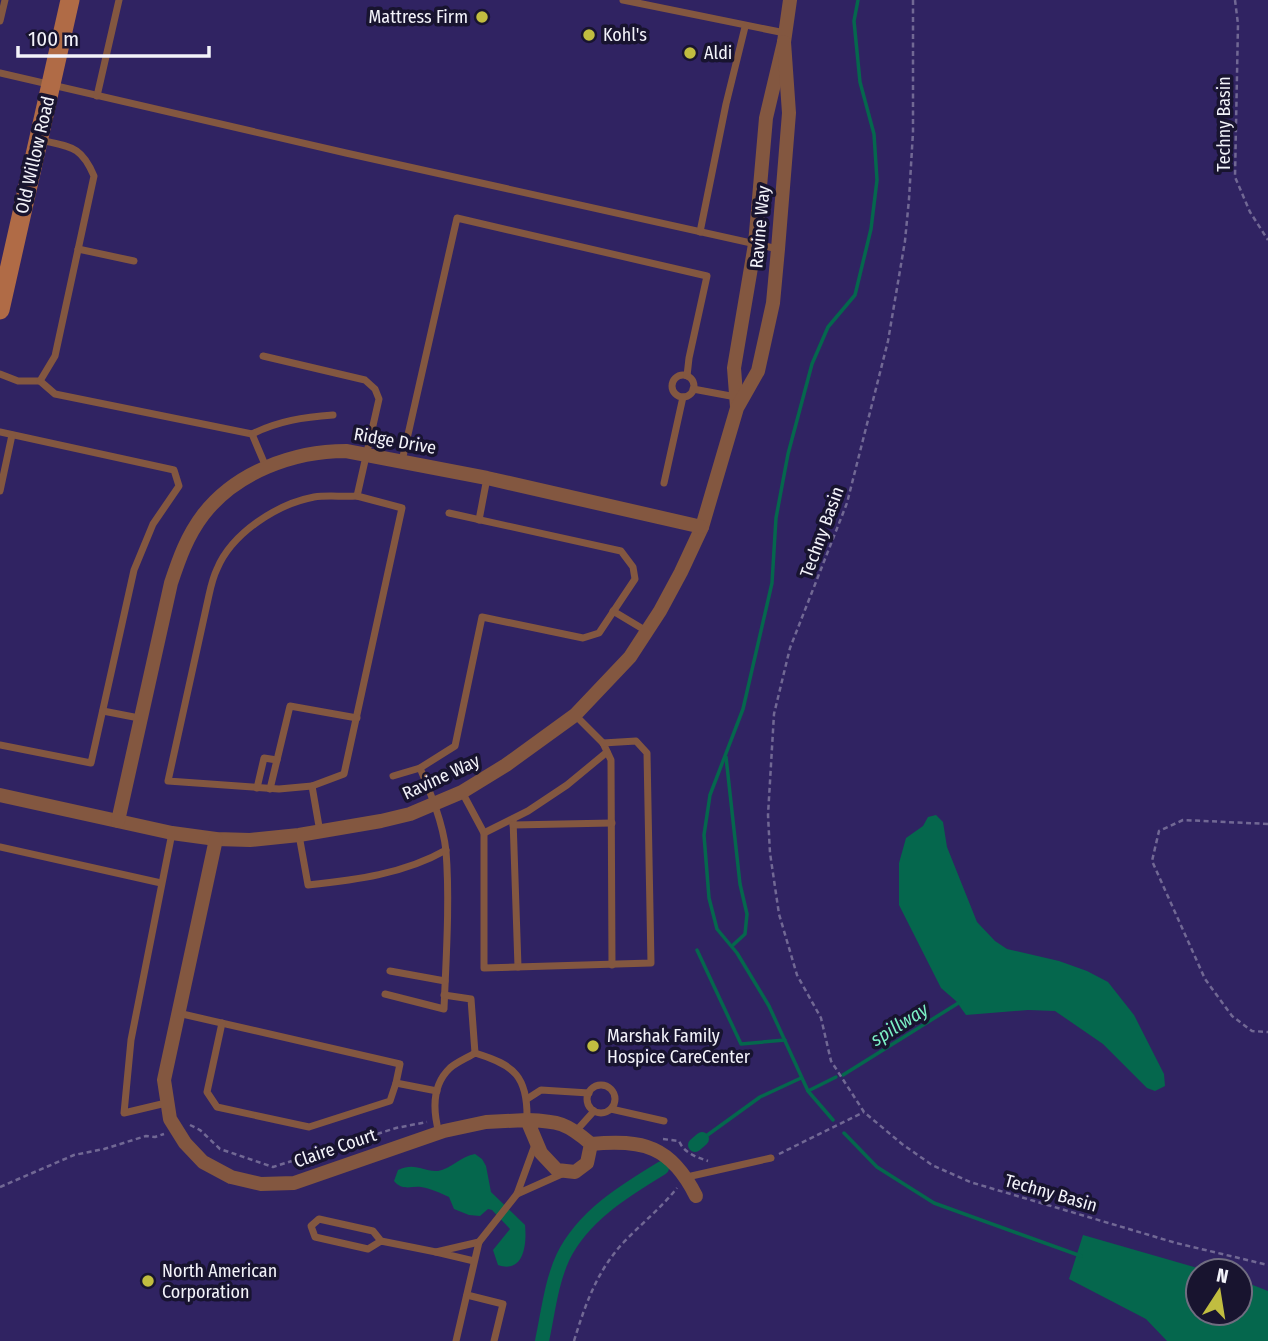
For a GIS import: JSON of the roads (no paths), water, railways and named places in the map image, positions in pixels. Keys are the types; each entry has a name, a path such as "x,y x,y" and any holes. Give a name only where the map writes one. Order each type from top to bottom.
{"street":[{"name":"Old Willow Road","path":"0,310 70,0"},
{"name":"Ravine Way","path":"737,403 734,368 755,244 766,118 785,38 790,0"},
{"name":"Ravine Way","path":"0,794 172,833 216,839 299,835 381,821 435,804 462,792 506,765 575,715 630,657 648,632 681,572 702,527 737,403 758,371 774,303 789,113 785,38"},
{"name":"Ridge Drive","path":"118,821 171,583 184,547 204,514 230,490 266,467 290,458 325,451 367,454 702,527"},
{"name":"Claire Court","path":"216,839 164,1080 166,1102 176,1129 203,1162 231,1177 261,1184 294,1182 437,1127 527,1120 556,1121 576,1131 591,1144"},
{"path":"527,1120 541,1153 556,1170 575,1172 587,1163 591,1144 619,1141 644,1145 659,1150 687,1177 696,1196"}],"lane":[{"path":"0,21 5,0"},
{"path":"97,96 118,0"},
{"path":"622,0 785,38"},
{"path":"700,232 745,27"},
{"path":"0,73 778,249"},
{"path":"39,140 71,147 86,157 94,176 55,356 40,381"},
{"path":"402,461 457,218 707,276 689,358 687,376 693,388 687,396 674,393 672,384 678,376 687,376"},
{"path":"78,248 134,261"},
{"path":"263,356 365,380 374,388 379,399 357,496"},
{"path":"0,374 18,381 40,381 55,394 252,434 270,425 302,417 333,415"},
{"path":"693,388 737,403"},
{"path":"664,483 683,397"},
{"path":"0,432 174,470 179,486 153,524 134,570 91,763 0,745"},
{"path":"252,434 266,467"},
{"path":"0,491 12,435"},
{"path":"479,520 487,478"},
{"path":"357,496 402,508 344,774 312,786 271,789 168,782 217,567 237,540 258,519 285,505 315,497 357,496"},
{"path":"393,776 420,768 455,746 482,617 583,638 599,632 635,579 633,567 621,551 449,513"},
{"path":"613,611 648,632"},
{"path":"271,789 290,706 357,719"},
{"path":"103,711 139,718"},
{"path":"575,715 603,743 611,760 612,965"},
{"path":"462,792 484,833 484,968 651,963 647,753 636,741 603,743"},
{"path":"484,833 513,822 567,785 607,752"},
{"path":"257,788 264,758 277,760"},
{"path":"385,994 444,1009 446,850 435,804 420,768"},
{"path":"312,786 320,832"},
{"path":"513,822 612,823"},
{"path":"513,822 517,967"},
{"path":"166,1102 124,1113 131,1040 172,833"},
{"path":"299,835 308,886 357,880 425,862 446,850"},
{"path":"0,847 161,883"},
{"path":"390,971 445,982"},
{"path":"444,995 471,999 475,1054"},
{"path":"178,1013 222,1023 400,1064 390,1101 309,1127 217,1107 207,1092 222,1023"},
{"path":"437,1127 438,1085 450,1068 475,1054 499,1060 513,1070 523,1083 527,1099 527,1120"},
{"path":"396,1083 437,1091"},
{"path":"595,1087 609,1088 615,1095 611,1109 603,1113 594,1111 588,1103 589,1093 595,1087"},
{"path":"527,1099 541,1090 589,1093"},
{"path":"611,1109 664,1121"},
{"path":"576,1131 594,1111"},
{"path":"456,1341 479,1242 517,1194 536,1141"},
{"path":"687,1177 771,1158"},
{"path":"517,1194 568,1171"},
{"path":"381,1241 368,1249 315,1237 311,1226 318,1219 373,1231 381,1241 474,1261"},
{"path":"436,1252 479,1242"},
{"path":"467,1295 503,1304 494,1341"}],"waterway":[{"path":"833,1120 808,1091 769,1006 737,953 717,929 709,898 704,835 710,795 743,709 772,583 776,518 788,454 812,364 828,327 855,295 871,229 877,180 874,134 860,82 854,21 858,0"},
{"path":"726,757 740,884 747,914 745,934 732,946"},
{"path":"697,950 741,1044 785,1040"},
{"name":"spillway","path":"843,1075 960,1002"},
{"path":"808,1091 836,1077"},
{"path":"702,1139 760,1097 801,1078"},
{"path":"844,1133 877,1167 934,1203 1081,1256"},
{"path":"695,1145 702,1139"},
{"path":"542,1341 556,1277 571,1242 606,1206 662,1168"}],"place":[{"name":"Mattress Firm","path":"482,17"},
{"name":"Kohl's","path":"589,35"},
{"name":"Aldi","path":"690,53"},
{"name":"Marshak Family Hospice CareCenter","path":"593,1046"},
{"name":"North American Corporation","path":"148,1281"}]}
